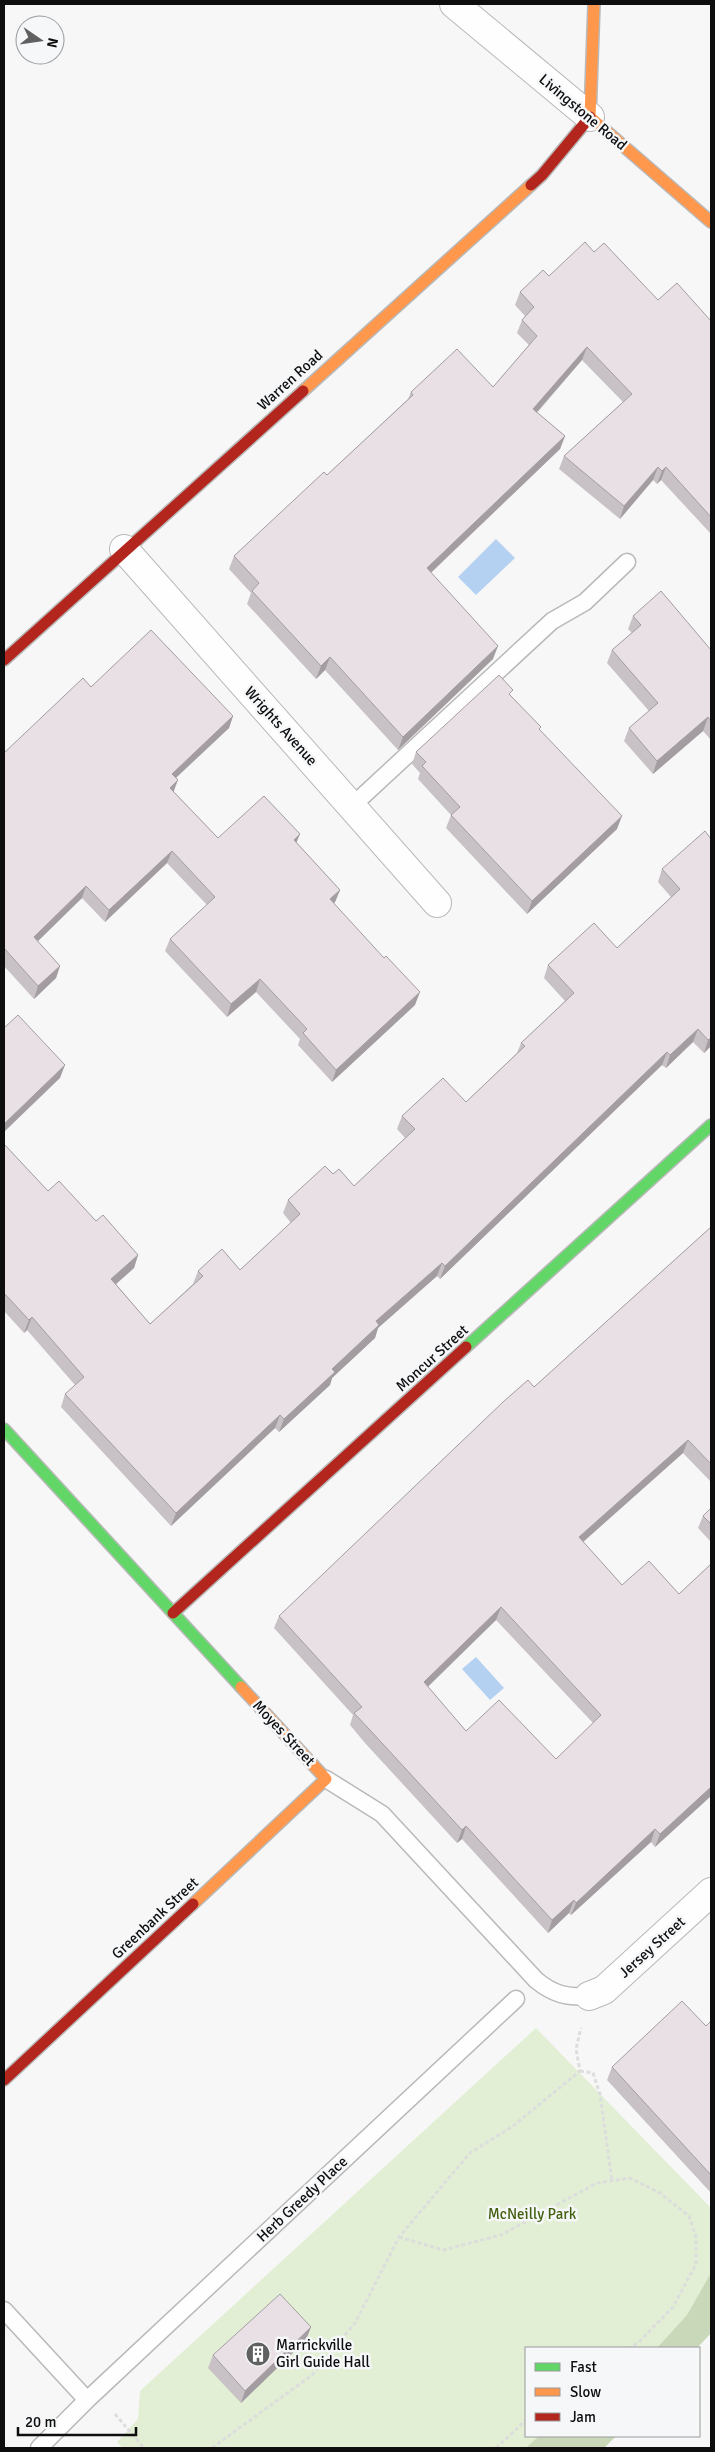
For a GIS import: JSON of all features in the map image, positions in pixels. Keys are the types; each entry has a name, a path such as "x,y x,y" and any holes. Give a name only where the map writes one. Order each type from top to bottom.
{"street":[{"name":"Livingstone Road","path":"454,4 590,117 711,222"},
{"path":"590,117 594,4"},
{"name":"Warren Road","path":"4,660 124,549 542,176 590,117"},
{"name":"Wrights Avenue","path":"124,549 437,902"},
{"name":"Moncur Street","path":"173,1613 711,1125"},
{"name":"Moyes Street","path":"4,1430 326,1779"},
{"name":"Greenbank Street","path":"4,2080 326,1779"},
{"name":"Jersey Street","path":"589,1996 604,1990 711,1892"}],"lane":[{"path":"352,806 552,621 585,602 627,562"},
{"name":"Moyes Street","path":"326,1779 382,1814 536,1980 548,1990 562,1996 589,1996"},
{"name":"Herb Greedy Place","path":"39,2448 92,2396 516,1999"},
{"path":"4,2310 92,2396"}],"path":[{"path":"580,2071 576,2048 589,1996"},
{"path":"212,2448 312,2375 355,2323 399,2237 470,2154 513,2126 580,2071 593,2073 600,2094 612,2181"},
{"path":"399,2237 443,2250 501,2235 597,2183 630,2178 660,2192 689,2216 696,2237 696,2264 673,2306 639,2342 632,2347"},
{"path":"92,2396 144,2448"},
{"path":"496,2448 525,2421"}],"green space":[{"name":"McNeilly Park","path":"536,2028 711,2208 711,2333 698,2347 525,2347 525,2437 615,2437 604,2448 123,2448 117,2442 138,2419 140,2391"},
{"path":"711,2273 711,2333 698,2347 658,2347 687,2315"},
{"path":"538,2437 615,2437 604,2448 526,2448"}],"water":[{"path":"496,539 515,558 476,595 458,577"},
{"path":"476,1657 504,1688 490,1700 462,1669"}],"building":[{"path":"585,242 594,252 604,243 658,300 677,283 711,321 711,517 666,467 662,471 658,467 624,506 564,456 632,394 587,347 533,409 565,436 427,568 498,646 403,737 330,657 321,666 252,591 259,583 234,556 324,472 327,475 413,395 411,392 457,349 493,387 537,336 522,320 534,307 520,292 543,270 549,276"},
{"path":"661,591 711,650 711,721 708,717 657,761 629,728 658,703 612,650 641,625 633,616"},
{"path":"151,630 233,716 172,774 178,780 170,788 218,838 264,796 300,834 294,840 340,890 330,899 384,958 386,956 420,992 336,1070 303,1033 307,1029 260,979 231,1004 170,939 215,897 172,851 109,910 86,886 34,937 60,966 38,986 4,948 4,753 83,678 91,687"},
{"path":"499,675 513,690 509,694 541,727 539,729 622,816 532,901 451,815 460,807 422,766 426,762 416,752"},
{"path":"705,831 711,839 711,1038 708,1040 698,1029 670,1055 667,1052 445,1266 442,1263 376,1321 379,1325 332,1369 335,1372 284,1419 280,1415 176,1513 65,1394 84,1377 32,1317 29,1320 4,1293 4,1144 48,1191 59,1181 96,1221 103,1215 138,1255 111,1279 150,1324 203,1276 198,1271 222,1249 240,1270 300,1214 288,1200 325,1166 333,1174 339,1169 354,1186 415,1129 402,1116 443,1078 466,1102 525,1046 521,1043 574,993 548,965 594,923 617,948 680,889 662,869"},
{"path":"18,1015 65,1065 4,1124 4,1028"},
{"path":"711,1227 711,1464 688,1440 579,1537 622,1585 649,1561 679,1594 711,1564 711,1787 660,1834 655,1829 576,1903 574,1900 552,1920 466,1826 462,1830 354,1713 362,1707 279,1616 503,1402 528,1380 534,1387","holes":["501,1607 601,1715 556,1759 499,1700 466,1731 424,1682"]},
{"path":"711,1508 711,1524 703,1516"},
{"path":"682,2001 706,2026 711,2021 711,2175 612,2067"},
{"name":"Marrickville Girl Guide Hall","path":"280,2294 311,2327 245,2391 213,2355"}],"traffic: fast":[{"path":"466,1347 711,1125"},
{"path":"4,1429 241,1687"}],"traffic: slow":[{"path":"590,117 594,4"},
{"path":"590,117 711,222"},
{"path":"303,391 531,185"},
{"path":"193,1904 326,1779 241,1687"}],"traffic: jam":[{"path":"531,185 542,175 590,117"},
{"path":"4,660 303,391"},
{"path":"173,1613 466,1347"},
{"path":"4,2080 193,1904"}],"place":[{"name":"Marrickville Girl Guide Hall","path":"258,2354"}]}
